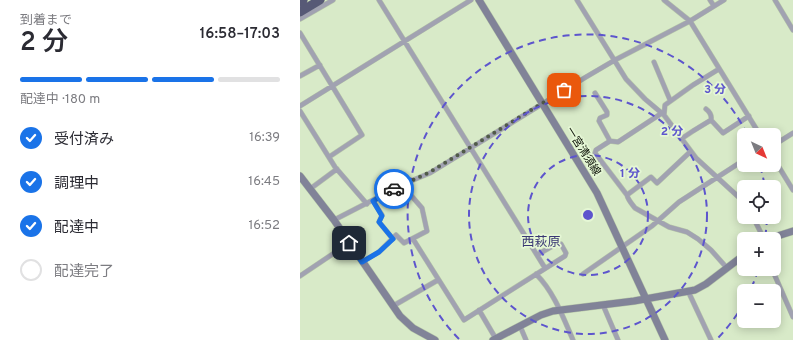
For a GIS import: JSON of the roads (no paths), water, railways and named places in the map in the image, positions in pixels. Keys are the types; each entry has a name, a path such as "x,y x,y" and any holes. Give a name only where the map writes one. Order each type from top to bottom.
{"highway":[{"path":"300,2 304,0"},
{"path":"300,12 320,0"}],"main road":[{"name":"一宮清須線","path":"479,0 597,193 665,340"},
{"path":"300,176 334,220 400,316 413,328 433,340"},
{"path":"781,235 793,231"},
{"path":"495,339 541,315 560,310 646,299 695,290 706,284 737,260"}],"street":[{"path":"300,20 333,0"},
{"path":"379,0 545,268"},
{"path":"300,106 471,0"},
{"path":"586,0 578,2 633,88 663,114 690,152 716,178 737,196"},
{"path":"664,0 676,8 690,21 756,128"},
{"path":"710,0 714,6"},
{"path":"334,220 430,172 615,60 690,21 724,0"},
{"path":"775,0 793,30"},
{"path":"300,33 362,135 329,156"},
{"path":"654,62 670,100"},
{"path":"300,76 320,65"},
{"path":"719,69 670,100 665,105 663,114 618,142 610,141 596,150 595,153 635,208 669,227 687,232 698,239 719,257 727,268"},
{"path":"595,93 607,112 607,115 600,118 599,121 610,141"},
{"path":"706,109 710,113 712,120 723,133 749,116"},
{"path":"300,111 337,169 367,204"},
{"path":"681,139 712,120"},
{"path":"781,141 793,133"},
{"path":"627,195 650,177 656,183 690,152"},
{"path":"583,274 659,221 679,202 737,164"},
{"path":"310,189 337,169"},
{"path":"781,170 793,190"},
{"path":"362,262 379,252 396,236 404,242 428,231 422,208 402,185"},
{"path":"373,201 382,216 379,222 393,239"},
{"path":"412,239 464,320 565,256 566,252 561,244 556,244 537,255"},
{"path":"300,276 349,243"},
{"path":"536,274 547,287 560,310 573,340"},
{"path":"775,276 793,317"},
{"path":"393,306 438,280"},
{"path":"688,291 711,340"},
{"path":"603,305 618,340"},
{"path":"479,310 495,339"},
{"path":"520,326 526,340"}],"district":[{"name":"西萩原","path":"541,241"}]}
